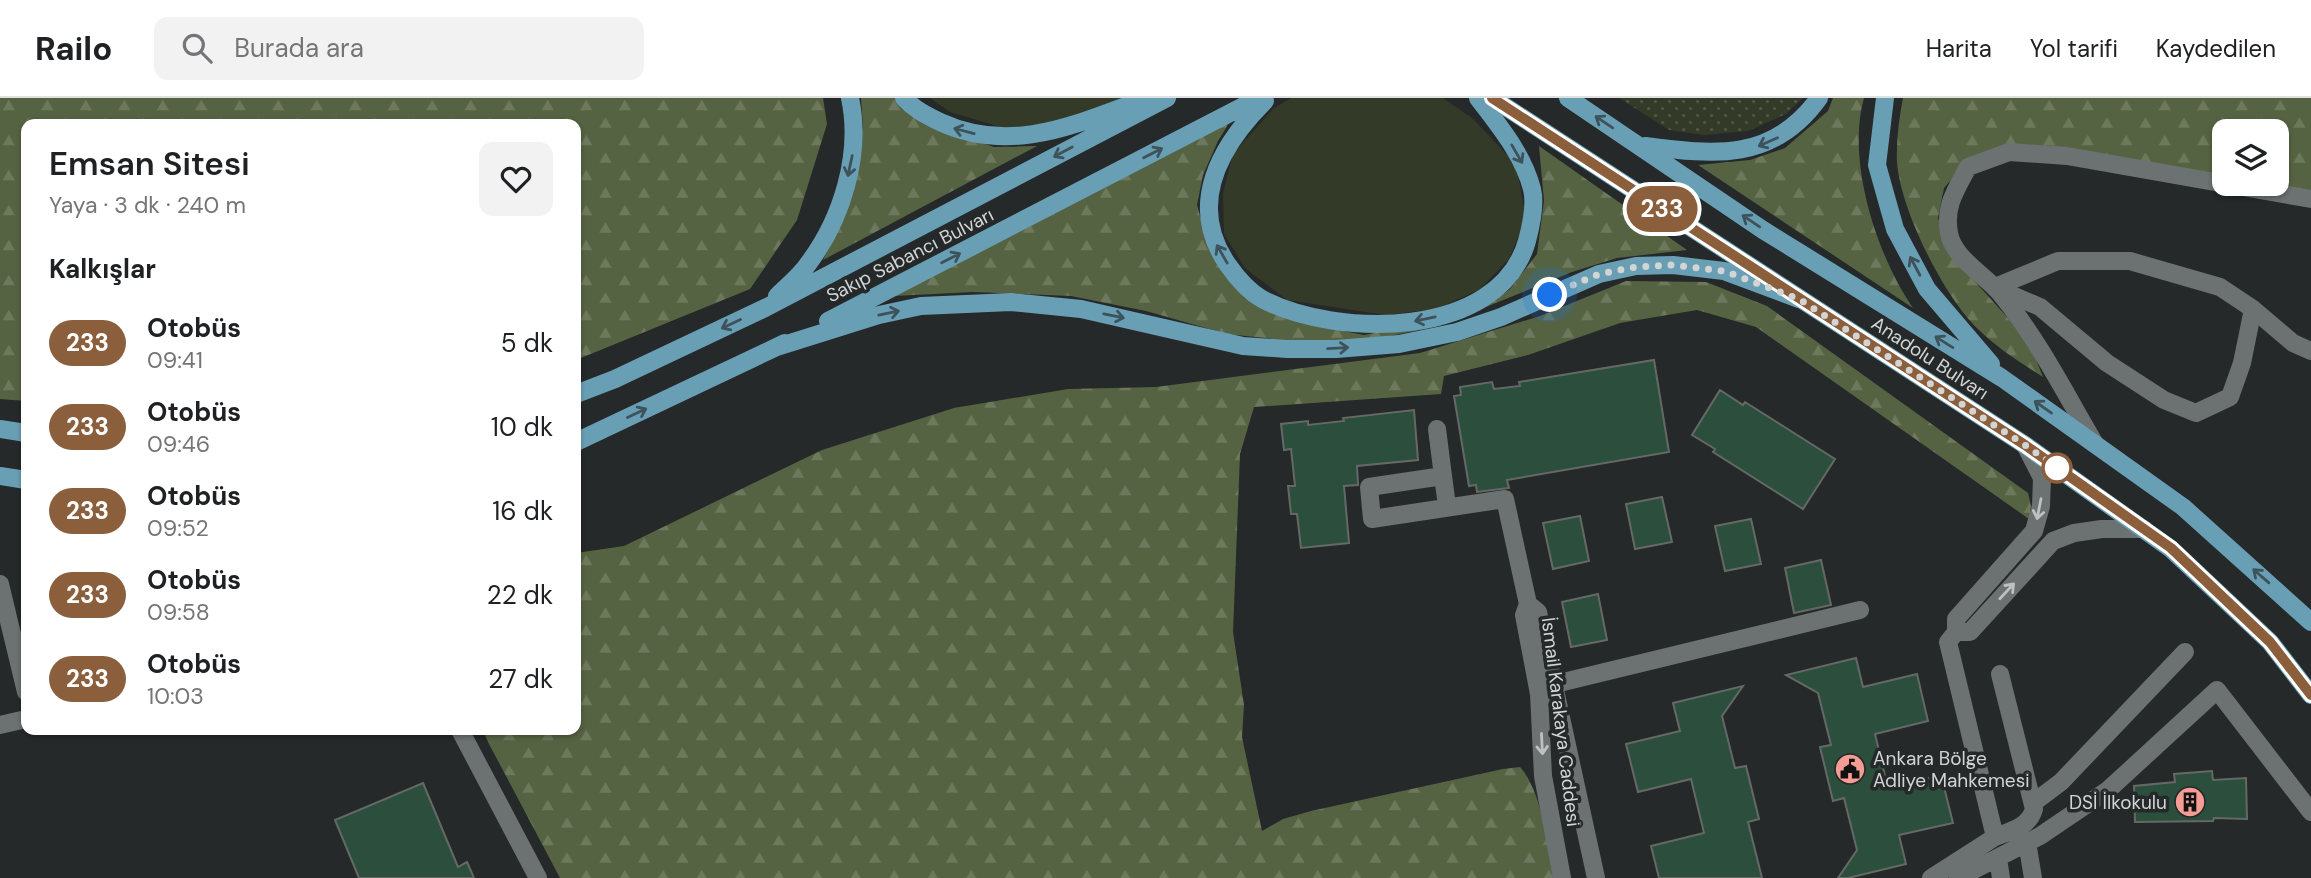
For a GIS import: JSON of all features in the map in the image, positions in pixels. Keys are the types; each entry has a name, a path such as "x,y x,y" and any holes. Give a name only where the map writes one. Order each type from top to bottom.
{"main road":[{"path":"765,308 807,266 830,229 843,196 853,148 850,98"},
{"path":"904,98 916,110 963,132 1017,138 1074,125 1148,98"},
{"name":"Sakıp Sabancı Bulvarı","path":"581,392 615,379 765,308 1167,98"},
{"name":"Sakıp Sabancı Bulvarı","path":"581,440 777,347 1259,98"},
{"path":"1268,98 1230,141 1216,169 1210,187 1209,205 1214,241 1234,274 1259,298 1298,312 1342,322 1371,324 1404,323 1468,307 1503,283 1523,253 1532,224 1533,191 1520,157 1478,98"},
{"name":"Anadolu Bulvarı","path":"1492,98 2025,445 2171,548 2270,642 2311,695"},
{"name":"Anadolu Bulvarı","path":"1568,98 1763,230 2002,378 2183,507 2308,615"},
{"path":"1640,146 1690,152 1729,151 1761,146 1792,128 1819,98"},
{"path":"1885,98 1878,165 1895,229 1927,289 2002,378"},
{"path":"777,347 878,315 921,306 1011,302 1081,309 1243,346 1286,349 1399,344 1457,332 1501,317 1599,274 1636,267 1673,265 1724,271 1799,299"},
{"path":"0,429 21,432"},
{"path":"0,476 21,479"}],"street":[{"path":"2095,444 2020,318 1995,287 1966,263 1949,235 1949,202 1968,167 2009,152 2067,156 2311,199"},
{"path":"1995,287 2058,261 2130,261 2220,287 2253,309 2293,343 2311,351"},
{"path":"1995,287 2040,307 2107,363 2164,400 2196,413 2230,397 2242,363 2253,309"},
{"path":"1437,429 1447,506"},
{"path":"1995,838 1948,642 1956,632 1956,619 2034,531 2041,506 2042,478 2025,445"},
{"path":"1443,476 1369,487 1372,519 1504,499 1528,604"},
{"path":"1956,632 1970,632 2053,541 2092,530 2144,529"},
{"path":"0,584 21,671"},
{"name":"İsmail Karakaya Caddesi","path":"1562,878 1543,776 1539,694 1524,615 1528,604 1538,612 1596,878"},
{"path":"1555,684 1860,610"},
{"path":"2033,803 2061,782 2185,652"},
{"path":"1931,878 1995,838 2027,822 2032,814 2033,803 2000,674"},
{"path":"1958,878 2027,842 2108,790 2217,690 2311,812"},
{"path":"0,725 21,720"},
{"path":"463,735 538,878"},
{"path":"2027,842 2033,878"},
{"path":"1998,858 2001,878"}],"green space":[{"path":"0,98 823,98 827,124 797,220 750,289 581,358 581,119 21,119 21,401 0,399"},
{"path":"861,98 898,98 925,123 994,147 1037,146 823,260 845,216 863,126"},
{"path":"930,98 1122,98 1083,116 1014,131 950,112"},
{"path":"1291,98 1443,98 1472,118 1516,164 1526,219 1509,259 1479,290 1436,309 1385,315 1287,300 1245,268 1224,234 1223,193 1233,154 1274,108"},
{"path":"1619,98 1803,98 1786,114 1748,131 1704,135 1669,130"},
{"path":"1833,98 1864,98 1859,123 1859,150 1868,207 1888,262 1913,308 1698,165 1750,160 1785,148 1828,111"},
{"path":"1903,98 2311,98 2311,190 2289,187 2289,119 2212,119 2212,175 2012,146 1966,163 1944,188 1938,218 1948,252 2028,340 2043,377 2001,349 1978,329 1951,296 1938,274 1906,203 1897,162"},
{"path":"1229,123 1203,175 1197,205 1209,247 1265,309 1302,323 1364,335 1432,322 1489,304 1510,289 1537,254 1544,201 1539,146 1687,250 1617,258 1572,272 1439,326 1365,341 1301,342 1227,334 1146,311 1071,296 973,292 894,296"},
{"path":"1626,281 1706,282 1767,306 2028,493 2031,506 2029,519 1756,327 1697,310 1620,323 1528,355 1444,376 1441,394 1254,407 1240,454 1233,632 1244,705 1242,737 1262,831 1283,819 1311,811 1520,767 1539,804 1554,878 560,878 485,735 581,735 581,552 624,546 822,450 954,408 1068,389 1156,387 1420,353 1540,316"}],"building":[{"path":"1654,360 1669,452 1507,480 1509,488 1477,492 1476,485 1469,486 1454,396 1461,395 1460,387 1492,382 1494,389 1520,386 1519,382"},
{"path":"1720,390 1743,405 1745,402 1835,459 1803,509 1713,452 1715,449 1692,435"},
{"path":"1414,410 1418,460 1357,466 1358,485 1344,486 1349,543 1301,548 1297,514 1291,514 1288,486 1295,486 1291,449 1284,450 1281,424 1308,421 1308,425"},
{"path":"1662,497 1672,542 1635,549 1626,504"},
{"path":"1580,516 1589,561 1553,569 1543,523"},
{"path":"1751,519 1761,564 1725,571 1715,526"},
{"path":"1821,560 1831,605 1794,613 1785,568"},
{"path":"1598,594 1607,640 1571,647 1562,602"},
{"path":"1856,658 1863,687 1917,674 1928,721 1875,734 1888,788 1941,775 1953,823 1899,835 1906,864 1838,878 1857,850 1844,798 1833,801 1820,747 1831,745 1818,693 1786,675"},
{"path":"1743,686 1722,716 1735,768 1746,766 1759,819 1748,822 1762,878 1659,878 1651,846 1704,833 1691,779 1638,792 1626,744 1680,731 1673,703"},
{"name":"DSİ İlkokulu","path":"2212,771 2213,780 2246,778 2247,819 2135,822 2134,786 2175,782 2174,774"},
{"path":"423,783 458,867 467,862 474,878 359,878 335,820"}],"bus line":[{"name":"233","path":"1492,98 2025,445 2171,548 2270,642 2311,695"}],"place":[{"name":"Ankara Bölge Adliye Mahkemesi","path":"1850,769"},
{"name":"DSİ İlkokulu","path":"2190,802"}],"route":[{"path":"1550,295 1599,274 1636,267 1673,265 1724,271 1799,299 2065,473 2057,468"}]}
